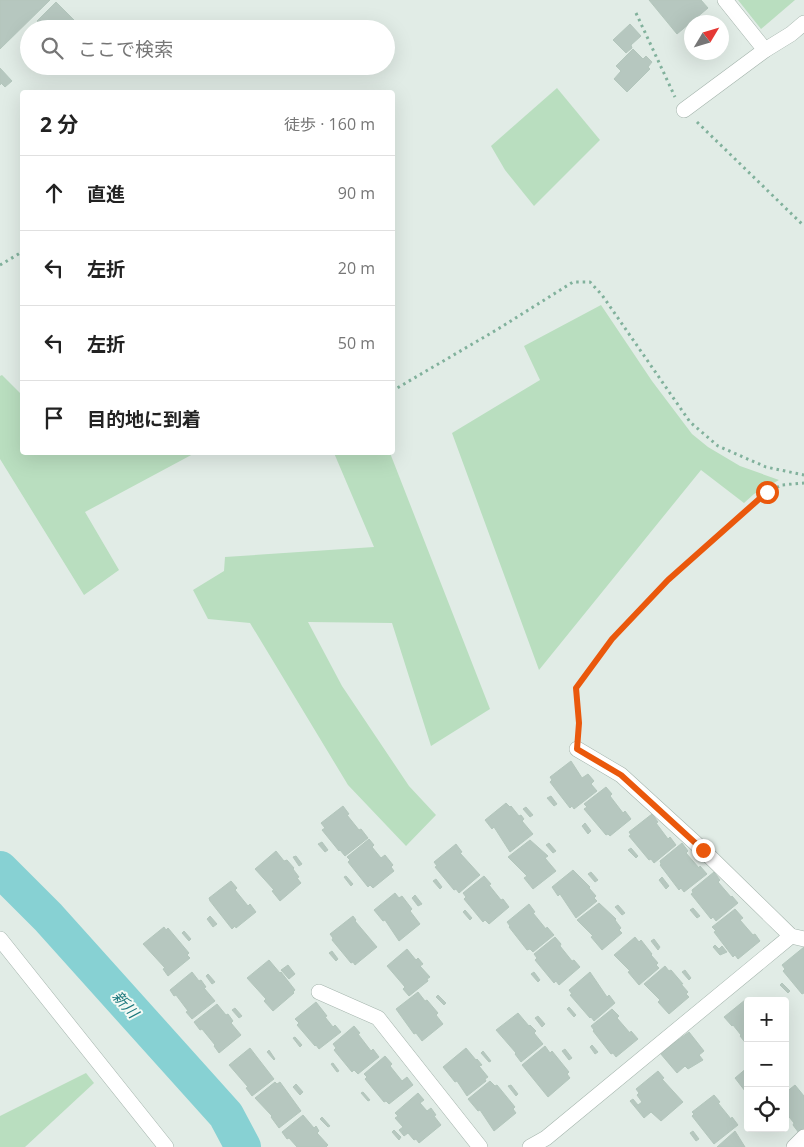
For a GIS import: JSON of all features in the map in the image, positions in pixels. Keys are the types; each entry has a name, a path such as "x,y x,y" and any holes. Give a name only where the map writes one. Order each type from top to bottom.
{"street":[{"path":"725,0 765,50"},
{"path":"684,110 804,23"},
{"path":"530,1147 546,1138 798,938 621,775 577,749"},
{"path":"0,939 166,1147"},
{"path":"319,992 378,1018 480,1147"},
{"path":"794,1147 804,1138"}],"path":[{"path":"636,13 672,94 684,110 804,226"},
{"path":"0,265 20,253"},
{"path":"395,389 574,282 590,282 602,296 690,422 718,446 766,467 804,475"},
{"path":"577,749 579,723 576,688 612,639 668,580 767,492 782,485 804,483"}],"green space":[{"path":"738,0 795,0 761,29"},
{"path":"557,88 600,140 534,206 505,170 491,146"},
{"path":"601,305 652,381 692,434 708,447 740,466 779,480 754,494 744,503 701,470 539,670 452,433 540,380 524,346"},
{"path":"2,375 20,393 20,455 191,455 85,512 119,570 84,595 0,459 0,376"},
{"path":"335,455 391,455 490,709 431,746 392,623 308,622 342,686 409,786 436,815 406,846 348,785 250,623 208,619 193,590 224,571 225,557 374,547"},
{"path":"86,1073 94,1083 25,1147 0,1147 0,1116"}],"building":[{"path":"0,0 50,0 30,20 20,20 20,29 0,49"},
{"path":"649,0 701,0 708,8 700,15 684,15 684,28 677,34"},
{"path":"56,2 74,20 38,20"},
{"path":"630,24 641,36 631,45 632,48 626,53 613,40"},
{"path":"633,49 643,59 646,56 652,62 648,67 650,69 627,92 614,79 621,71 616,66"},
{"path":"0,68 12,81 5,87 1,83 0,85"},
{"path":"571,761 582,778 588,774 594,781 591,784 597,791 574,809 572,806 570,808 550,782 552,780 550,777"},
{"path":"606,787 612,794 610,796 623,813 625,811 631,819 610,836 606,835 584,809 587,807 584,804"},
{"path":"551,796 557,804 554,806 547,798"},
{"path":"506,803 519,816 521,815 524,819 522,821 533,834 510,852 494,827 492,829 485,820"},
{"path":"343,806 349,814 347,815 368,838 345,856 322,830 325,828 321,823"},
{"path":"526,807 533,815 530,817 523,809"},
{"path":"652,814 668,839 670,837 676,845 654,863 651,859 649,860 629,836 631,835 629,832"},
{"path":"585,823 591,831 588,834 582,826"},
{"path":"369,839 374,845 372,847 381,858 385,855 393,865 391,867 394,871 373,888 370,885 368,887 348,862 350,860 347,857"},
{"path":"530,840 548,856 545,858 556,871 533,889 524,878 527,876 508,857"},
{"path":"322,842 328,850 325,852 318,844"},
{"path":"549,843 556,851 553,853 546,845"},
{"path":"682,843 688,851 686,853 707,874 684,892 681,888 679,890 660,865 660,861"},
{"path":"456,844 462,852 460,853 480,875 459,893 456,889 454,890 435,867 437,866 434,862"},
{"path":"631,848 638,856 636,858 628,850"},
{"path":"276,851 284,861 287,860 294,868 299,877 297,878 301,883 280,901 272,891 274,890 255,869"},
{"path":"296,856 302,864 299,866 293,857"},
{"path":"573,870 590,887 597,901 576,918 560,894 558,896 552,887"},
{"path":"591,872 598,880 595,882 588,874"},
{"path":"714,872 720,880 718,882 738,903 716,921 713,917 711,919 691,894 693,893 692,890"},
{"path":"346,876 353,884 351,886 344,877"},
{"path":"484,876 501,900 503,899 509,907 489,924 485,920 483,922 464,899 466,897 463,893"},
{"path":"662,877 669,886 666,889 659,880"},
{"path":"436,879 442,887 440,889 433,881"},
{"path":"231,881 237,888 235,890 248,906 250,904 256,912 232,929 209,898"},
{"path":"395,893 399,898 402,896 420,924 399,941 385,920 383,921 374,910"},
{"path":"415,895 422,904 418,906 412,898"},
{"path":"599,903 616,919 621,928 619,930 622,933 602,950 591,937 593,936 577,920"},
{"path":"529,904 535,912 533,913 546,929 547,927 554,935 533,952 530,949 527,950 507,922"},
{"path":"618,905 625,913 622,915 615,907"},
{"path":"693,908 700,916 697,918 690,910"},
{"path":"735,909 743,918 740,920 760,941 738,959 735,955 733,957 712,927"},
{"path":"465,910 472,918 470,920 463,912"},
{"path":"210,916 217,924 213,927 207,919"},
{"path":"353,916 377,947 355,965 353,962 351,963 332,940 333,938 330,934"},
{"path":"164,927 166,930 168,928 189,953 187,955 190,958 168,976 163,969 165,968 143,944"},
{"path":"184,931 191,939 189,941 182,933"},
{"path":"555,937 572,961 574,960 580,967 559,985 556,981 554,983 535,960 537,958 534,954"},
{"path":"635,937 639,942 641,940 652,954 659,968 639,985 628,972 630,971 614,955"},
{"path":"654,939 660,947 658,950 651,941"},
{"path":"715,945 719,949 722,946 727,952 720,955 713,947"},
{"path":"804,947 804,993 802,994 783,971 785,969 782,965"},
{"path":"407,949 416,960 418,958 423,964 420,966 430,977 427,979 428,981 409,996 403,989 405,987 387,966"},
{"path":"332,951 338,959 336,961 329,953"},
{"path":"269,960 295,990 273,1011 264,1001 266,999 247,978"},
{"path":"288,965 295,974 289,979 281,970"},
{"path":"665,966 683,984 681,984 688,992 686,994 689,997 669,1014 658,1002 660,1000 644,984"},
{"path":"685,970 691,978 689,980 682,972"},
{"path":"192,972 199,981 201,980 206,987 204,988 215,1001 192,1019 176,995 174,996 170,990"},
{"path":"534,972 540,980 538,982 531,974"},
{"path":"590,972 607,997 609,995 615,1003 594,1021 570,995 572,994 569,990"},
{"path":"208,974 215,982 212,984 206,976"},
{"path":"782,983 790,991 788,993 780,985"},
{"path":"418,992 438,1013 436,1015 443,1024 422,1041 416,1033 414,1034 396,1009"},
{"path":"438,995 446,1003 444,1005 436,997"},
{"path":"744,1001 744,1041 733,1025 724,1017"},
{"path":"316,1002 333,1027 335,1025 341,1032 319,1049 297,1025 299,1023 295,1019"},
{"path":"217,1004 226,1015 228,1014 233,1021 231,1023 241,1035 219,1053 215,1045 194,1022"},
{"path":"569,1007 576,1015 574,1017 567,1009"},
{"path":"235,1008 242,1016 239,1018 232,1010"},
{"path":"612,1009 630,1033 631,1031 638,1039 616,1057 613,1053 611,1054 591,1026"},
{"path":"518,1013 536,1031 534,1033 543,1044 521,1062 516,1053 496,1030"},
{"path":"538,1016 545,1024 542,1027 535,1018"},
{"path":"354,1026 371,1051 373,1049 379,1057 358,1074 354,1070 352,1072 334,1050 336,1048 333,1044"},
{"path":"689,1032 704,1051 699,1055 703,1060 688,1069 685,1066 677,1073 660,1053"},
{"path":"295,1037 302,1045 300,1047 293,1038"},
{"path":"592,1045 598,1052 595,1054 590,1047"},
{"path":"545,1046 550,1053 552,1051 569,1072 567,1074 570,1078 548,1097 522,1065"},
{"path":"250,1048 274,1079 252,1096 246,1088 248,1087 229,1065"},
{"path":"466,1048 482,1065 479,1066 488,1077 485,1079 486,1081 467,1096 457,1081 455,1082 443,1067"},
{"path":"565,1049 572,1058 569,1060 562,1051"},
{"path":"269,1050 275,1059 274,1060 267,1052"},
{"path":"483,1051 491,1061 489,1062 481,1053"},
{"path":"385,1056 402,1081 407,1077 413,1085 389,1104 386,1101 384,1102 365,1079 367,1077 364,1074"},
{"path":"333,1063 339,1071 337,1072 331,1064"},
{"path":"744,1070 744,1090 735,1078"},
{"path":"658,1071 664,1078 662,1079 683,1102 661,1121 651,1112 644,1118 630,1101 633,1099 638,1105 642,1102 637,1095 639,1093 636,1089"},
{"path":"490,1081 495,1086 497,1085 515,1107 513,1109 516,1113 494,1131 480,1110 478,1111 468,1099"},
{"path":"275,1082 277,1084 280,1082 301,1111 279,1128 272,1116 255,1098"},
{"path":"296,1084 303,1092 300,1095 293,1087"},
{"path":"511,1085 518,1094 516,1096 508,1086"},
{"path":"795,1085 804,1096 804,1129 799,1133 789,1117 789,1090"},
{"path":"363,1092 370,1100 368,1101 361,1093"},
{"path":"418,1093 424,1100 420,1103 427,1111 431,1108 441,1125 419,1143 408,1133 404,1136 399,1130 403,1127 395,1118 398,1116 395,1113"},
{"path":"714,1095 720,1102 718,1103 738,1125 714,1144 692,1116 694,1114 692,1112"},
{"path":"303,1115 314,1128 316,1126 319,1131 317,1133 328,1145 326,1147 297,1147 289,1138 287,1139 282,1132"},
{"path":"322,1117 330,1126 328,1127 320,1119"},
{"path":"394,1130 401,1137 399,1140 392,1132"},
{"path":"693,1131 699,1139 696,1141 690,1133"},
{"path":"735,1131 745,1147 717,1147"}],"waterway":[{"name":"新川","path":"0,869 48,917 226,1115 243,1147"}],"route":[{"path":"703,850 621,775 577,749 579,723 576,688 612,639 668,580 767,492"}]}
